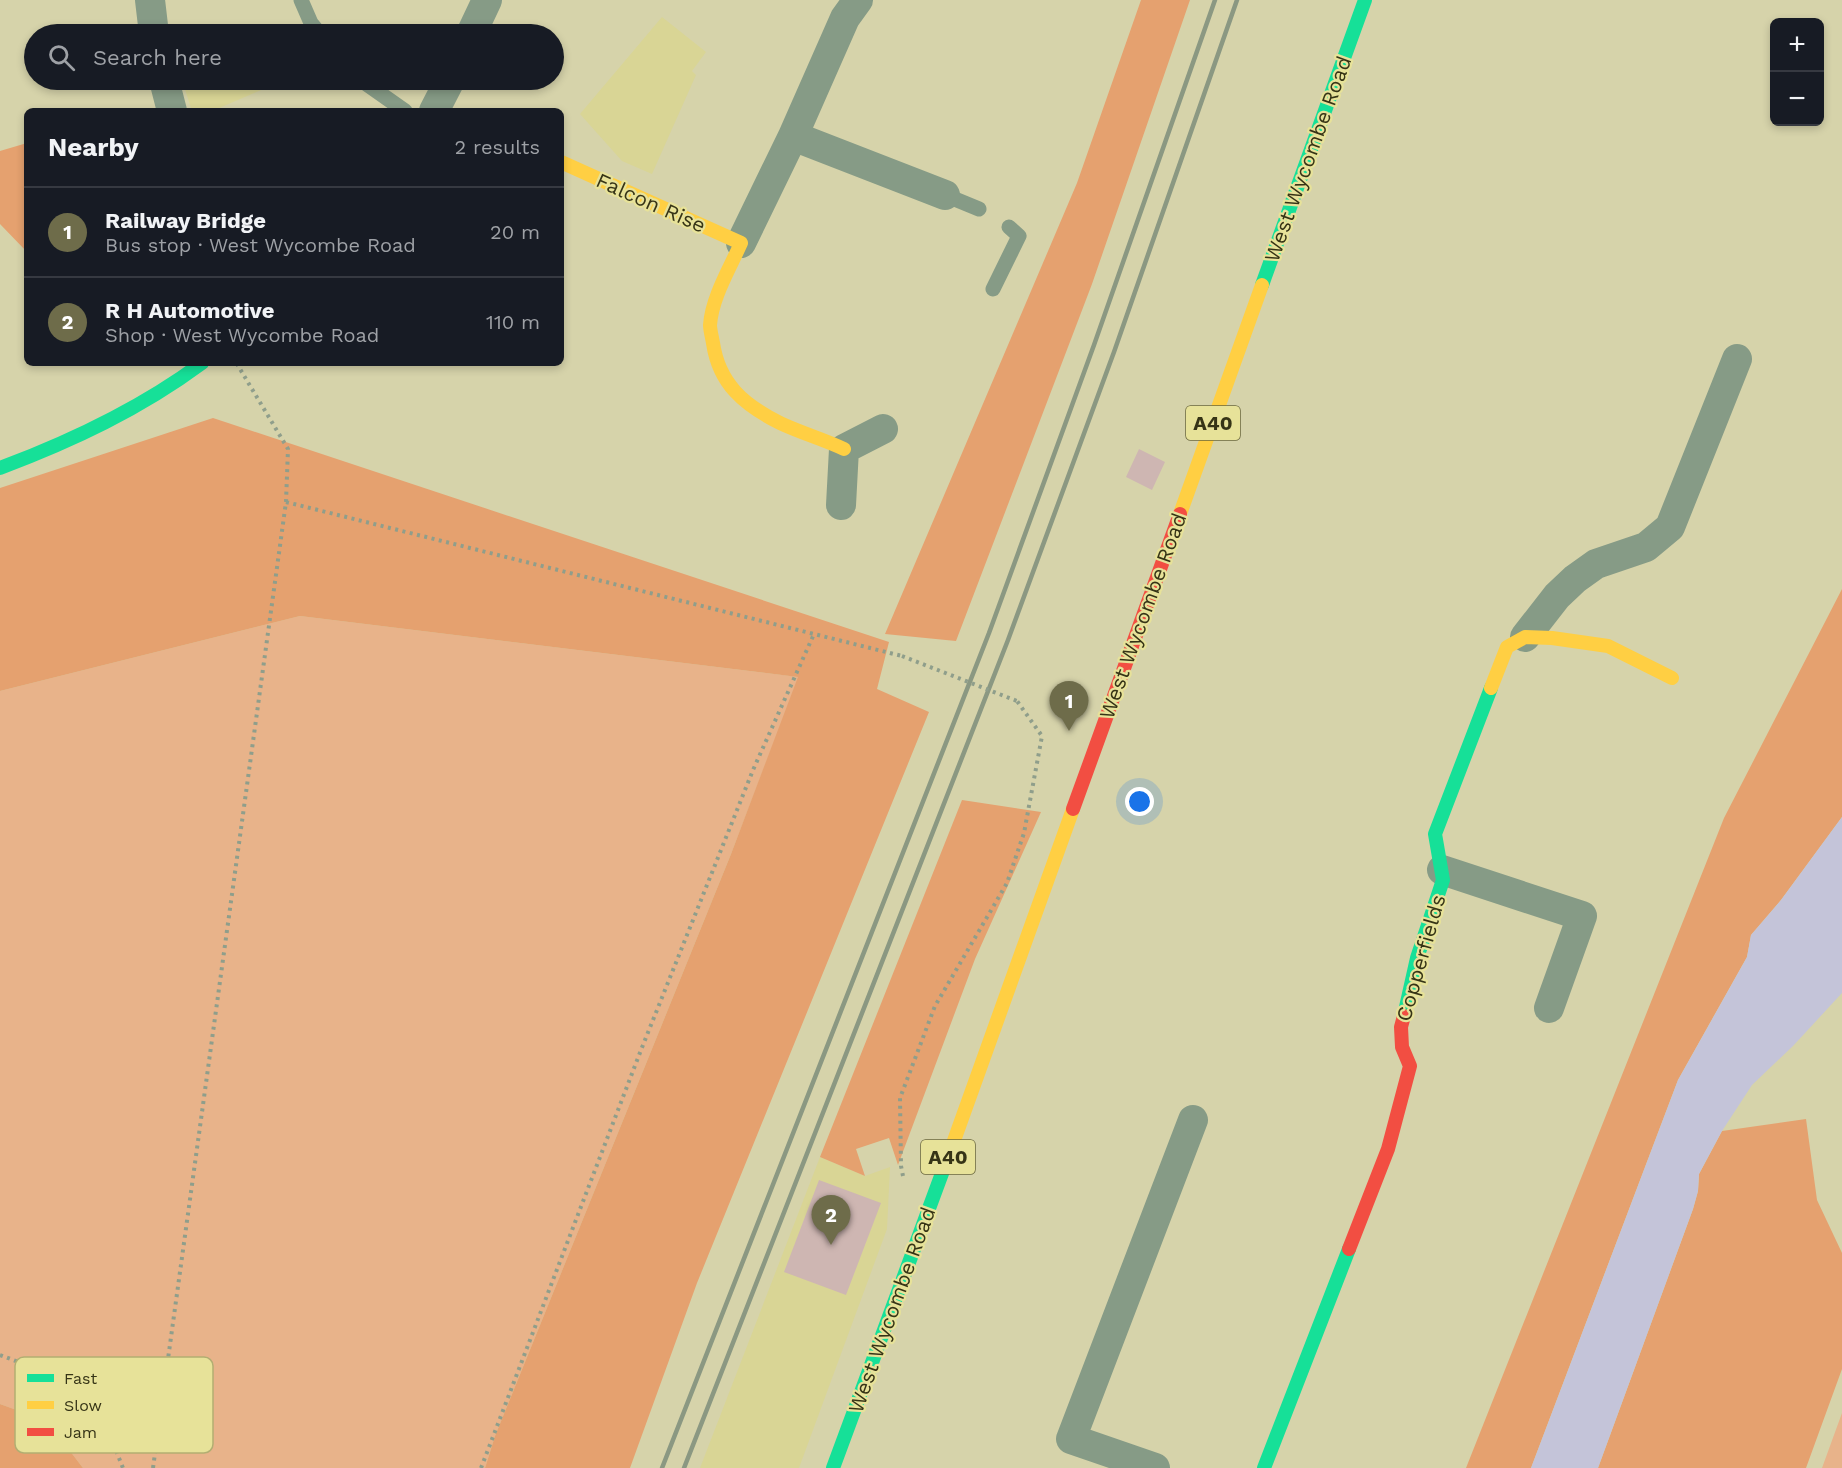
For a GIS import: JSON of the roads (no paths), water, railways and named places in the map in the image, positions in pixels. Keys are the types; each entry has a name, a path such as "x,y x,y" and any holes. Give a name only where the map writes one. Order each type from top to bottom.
{"main road":[{"name":"West Wycombe Road","path":"833,1468 917,1242 1365,0"},
{"name":"Falcon Rise","path":"564,163 741,243"},
{"path":"741,243 718,294 710,325 715,359 728,385 752,407 782,424 844,449"},
{"path":"0,468 41,453 100,426 151,398 198,366"},
{"path":"1525,637 1552,638 1608,646 1672,678"},
{"name":"Copperfields","path":"1264,1468 1388,1149 1410,1066 1402,1047 1401,1027 1418,958 1443,879 1435,834 1507,647 1525,637"}],"street":[{"path":"150,0 153,24"},
{"path":"476,24 487,0"},
{"path":"741,243 793,136 845,18 858,0"},
{"path":"167,90 171,108"},
{"path":"440,108 447,90"},
{"path":"793,136 945,195"},
{"path":"1525,637 1557,596 1575,579 1596,564 1646,547 1670,527 1737,359"},
{"path":"841,505 844,449 883,429"},
{"path":"1442,870 1582,916 1549,1008"},
{"path":"1155,1468 1071,1439 1193,1120"}],"lane":[{"path":"301,0 312,24"},
{"path":"375,90 401,108"},
{"path":"945,195 978,209"},
{"path":"993,289 1019,236 1010,227"}],"water":[{"path":"1842,817 1842,993 1793,1046 1752,1085 1722,1131 1699,1174 1698,1191 1693,1209 1598,1468 1531,1468 1678,1080 1747,957 1751,935 1781,900"}],"railway":[{"path":"662,1468 989,633 1094,345 1215,0"},
{"path":"684,1468 1008,640 1114,352 1237,0"}],"place":[{"name":"Railway Bridge","path":"1069,731"},
{"name":"R H Automotive","path":"831,1245"}]}
